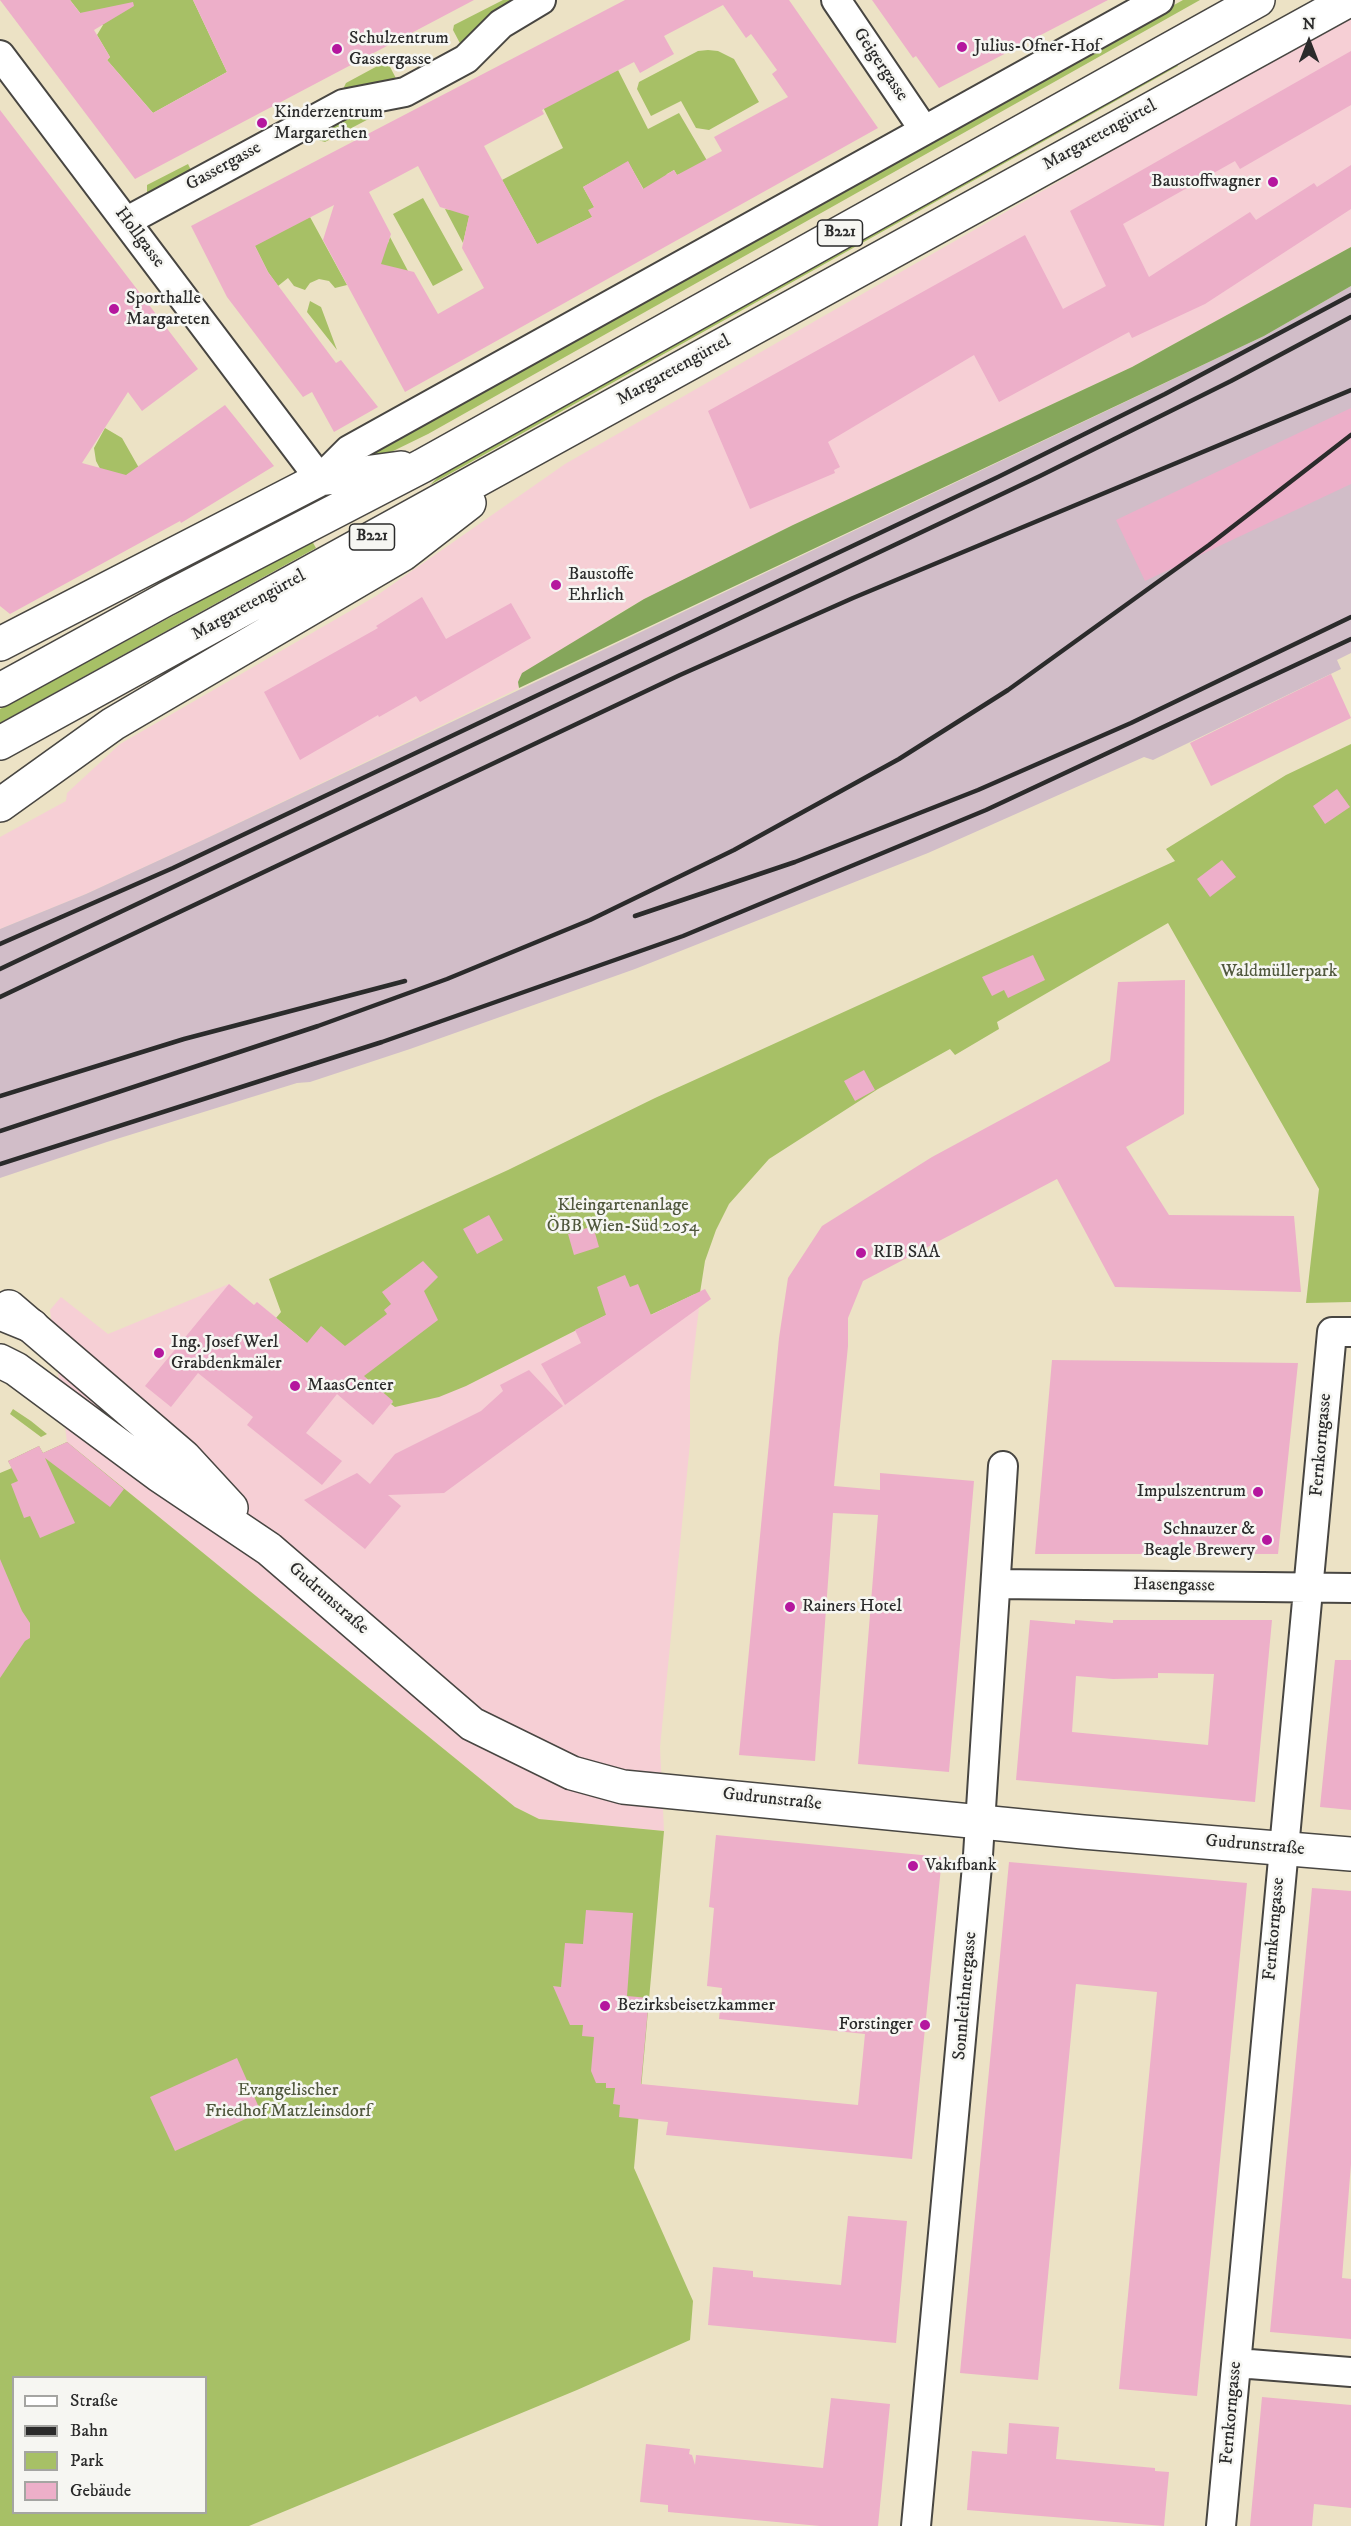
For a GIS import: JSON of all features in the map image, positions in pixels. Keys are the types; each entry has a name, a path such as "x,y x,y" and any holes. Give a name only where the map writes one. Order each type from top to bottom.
{"main road":[{"name":"B221","path":"0,690 166,599 422,465 1258,0"},
{"name":"Margaretengürtel","path":"0,743 1349,0"},
{"path":"0,805 113,724 402,554 555,437"},
{"name":"B221","path":"0,644 320,479 422,465"},
{"name":"Gudrunstraße","path":"0,1299 184,1457 269,1549 472,1724 572,1773 623,1787 980,1822 1351,1854"},
{"path":"0,1313 32,1326"},
{"name":"Gudrunstraße","path":"0,1362 25,1376 159,1475 269,1549"}],"street":[{"name":"Gassergasse","path":"127,221 343,104 405,92 466,59 501,24 542,0"},
{"name":"Geigergasse","path":"836,0 924,130"},
{"path":"320,479 349,450 1159,0"},
{"name":"Hollgasse","path":"0,56 320,479"},
{"name":"Fernkorngasse","path":"1221,2526 1309,1587 1341,1332"},
{"name":"Sonnleithnergasse","path":"916,2526 980,1822 1003,1466"},
{"name":"Hasengasse","path":"997,1584 1351,1588"},
{"path":"1237,2362 1351,2372"}],"shaded area":[{"path":"1351,19 1351,247 1132,367 793,525 644,599 518,682 519,688 203,840 86,894 0,929 0,837 66,801 67,793 120,744 376,596 565,464 1149,130"},
{"path":"1351,286 1351,653 1337,660 1341,669 1153,760 1144,757 928,853 635,969 310,1082 297,1083 0,1178 0,929 86,894 203,840 1264,336"},
{"path":"229,1284 254,1305 257,1302 350,1378 466,1386 620,1308 629,1325 696,1293 699,1308 690,1382 690,1443 660,1747 664,1831 539,1819 515,1807 67,1442 50,1310 61,1297 108,1334"}],"green space":[{"path":"70,0 193,0 227,72 153,113 107,60 110,57 97,35 103,25 81,14"},
{"path":"503,0 522,0 463,49 453,30 454,25"},
{"path":"1183,0 1200,0 428,434 387,454 355,463 422,418 432,420"},
{"path":"698,51 718,51 734,59 759,102 709,130 696,128 681,101 651,116 637,89 639,82"},
{"path":"1175,61 1178,66 430,485 443,472"},
{"path":"383,63 389,65 399,84 347,95 343,89 346,83"},
{"path":"618,70 648,129 679,113 709,164 677,175 674,170 667,174 651,202 628,162 583,187 598,214 568,229 571,234 544,257 502,180 563,148 541,103"},
{"path":"377,105 380,113 325,142 318,140 314,131"},
{"path":"188,164 191,170 190,175 153,195 147,193 147,185"},
{"path":"474,196 463,243 445,209 451,210"},
{"path":"423,198 463,270 433,286 393,214"},
{"path":"310,217 347,285 335,288 329,281 319,279 310,283 305,290 294,286 288,278 278,286 268,272 253,242"},
{"path":"390,237 408,271 378,284 364,255 388,243"},
{"path":"1351,247 1351,286 1264,336 519,688 518,682 522,673 644,599 793,525 1132,367"},
{"path":"310,301 321,307 337,350 307,312"},
{"path":"105,428 122,438 139,468 122,478 104,476 96,461 94,448"},
{"path":"312,541 316,548 0,723 0,709"},
{"name":"Kleingartenanlage ÖBB Wien-Süd 2054","path":"1351,744 1351,1302 1306,1303 1319,1189 1168,923 997,1022 999,1029 955,1055 950,1049 878,1089 769,1159 729,1204 716,1230 705,1261 699,1299 695,1294 629,1325 620,1308 466,1386 439,1397 395,1407 391,1404 393,1402 350,1378 276,1318 281,1312 269,1279 508,1170 655,1098 1175,861 1166,849 1286,775"},
{"path":"13,1409 47,1434 41,1437 10,1414"},
{"name":"Evangelischer Friedhof Matzleinsdorf","path":"67,1442 515,1807 539,1819 664,1831 634,2168 693,2301 690,2340 577,2390 249,2526 0,2526 0,1473 12,1468 8,1461 39,1446 43,1453"}],"building":[{"path":"0,0 70,0 80,13 133,2 134,6 94,30 110,57 107,60 153,113 227,72 193,0 474,0 135,179"},
{"path":"625,0 789,0 878,128 405,392 323,240 334,205 255,246 268,272 336,363 341,360 378,407 334,432 312,392 303,397 227,297 191,226","holes":["723,5 746,38 751,34 777,70 772,74 788,97 714,137 722,151 677,175 674,170 643,189 628,161 583,187 594,207 588,210 592,217 537,244 484,146 544,114 542,110 634,62 640,73 674,54 664,36","418,166 440,207 469,216 462,248 484,288 438,314 414,272 381,264 391,234 369,192"]},
{"name":"Julius-Ofner-Hof","path":"872,0 1108,0 939,88 916,56 913,58"},
{"path":"1351,51 1351,105 1240,169 1235,161 1123,224 1149,277 1250,212 1256,220 1314,183 1317,187 1351,165 1351,209 1205,304 1132,338 1129,332 999,402 974,355 828,442 840,467 834,470 835,473 750,509 708,411 1025,235 1063,309 1106,286 1070,211"},
{"path":"0,110 198,369 142,411 128,392 82,463 126,475 225,405 274,466 181,523 180,521 10,614 0,606"},
{"path":"1351,408 1351,484 1145,581 1116,520"},
{"path":"422,597 446,639 511,603 531,638 420,702 416,696 300,760 264,692 378,628 376,626"},
{"path":"1331,674 1351,718 1211,786 1190,743"},
{"path":"1337,789 1350,807 1325,824 1313,806"},
{"path":"1222,860 1236,877 1210,897 1197,879"},
{"path":"1033,955 1045,980 1008,998 1004,990 992,996 982,977"},
{"path":"1185,980 1184,1114 1126,1147 1169,1215 1294,1216 1301,1292 1115,1287 1057,1179 863,1281 848,1318 848,1346 834,1486 880,1490 880,1473 974,1481 949,1772 858,1764 878,1515 833,1513 815,1761 739,1755 779,1338 788,1278 822,1226 932,1157 1110,1061 1118,982"},
{"path":"864,1070 875,1090 855,1101 844,1081"},
{"path":"489,1215 503,1240 477,1254 463,1229"},
{"path":"593,1226 599,1247 574,1255 568,1234"},
{"path":"423,1261 438,1277 424,1291 438,1320 364,1376 393,1401 373,1425 337,1394 306,1433 342,1461 322,1485 247,1425 253,1417 198,1373 171,1407 145,1386 229,1284 254,1305 257,1302 307,1343 321,1326 345,1346 387,1314 384,1310 391,1304 382,1292"},
{"path":"625,1275 630,1287 638,1284 651,1315 705,1289 711,1299 565,1405 541,1364 581,1343 575,1330 606,1315 597,1287"},
{"path":"1052,1360 1298,1363 1278,1554 1035,1554"},
{"path":"529,1370 563,1406 444,1493 388,1495 401,1506 365,1549 304,1500 357,1473 370,1484 395,1454 481,1411 503,1391 500,1385"},
{"path":"67,1442 124,1489 110,1507 45,1458 75,1523 40,1538 30,1516 24,1518 11,1484 18,1481 8,1461 39,1446 43,1453"},
{"path":"0,1559 22,1611 30,1623 30,1638 25,1641 0,1678"},
{"path":"1030,1620 1075,1624 1075,1620 1113,1623 1113,1620 1272,1620 1255,1802 1016,1780","holes":["1158,1673 1214,1674 1208,1745 1072,1732 1076,1676 1113,1679 1158,1678"]},
{"path":"1335,1660 1351,1660 1351,1810 1320,1807"},
{"path":"716,1835 942,1857 912,2159 666,2135 668,2122 619,2117 620,2105 613,2104 615,2088 606,2088 606,2083 596,2083 591,2071 594,2037 582,2036 583,2025 570,2025 553,1986 561,1987 565,1943 583,1944 586,1910 633,1913 627,1996 649,1998 641,2084 858,2105 865,2034 719,2019 722,1988 707,1986 714,1908 709,1907"},
{"path":"1009,1862 1247,1883 1197,2396 1119,2389 1157,1992 1076,1984 1038,2380 960,2373"},
{"path":"1312,1888 1351,1891 1351,2164 1342,2278 1351,2279 1351,2339 1270,2332"},
{"path":"237,2058 261,2112 175,2151 150,2097"},
{"path":"848,2216 907,2221 896,2343 708,2325 713,2267 753,2271 753,2277 841,2285"},
{"path":"1262,2397 1351,2405 1351,2508 1314,2504 1312,2526 1250,2526"},
{"path":"831,2398 890,2404 878,2526 820,2526 668,2512 668,2505 640,2502 646,2444 690,2449 689,2454 692,2455 695,2465 696,2455 823,2468"},
{"path":"1009,2423 1059,2427 1056,2459 1155,2468 1155,2471 1169,2472 1164,2526 967,2510 972,2451 1007,2454"}],"railway":[{"path":"0,944 173,868 998,477 1165,394 1351,295"},
{"path":"0,969 1040,476 1231,381 1351,317"},
{"path":"0,997 680,675 853,598 1351,390"},
{"path":"0,1131 318,1026 447,979 590,920 734,850 899,759 1008,690 1209,545 1351,435"},
{"path":"635,916 795,862 978,790 1131,723 1351,617"},
{"path":"0,1164 382,1042 683,936 986,810 1351,639"},
{"path":"0,1096 184,1039 405,981"}],"place":[{"name":"Julius-Ofner-Hof","path":"962,47"},
{"name":"Schulzentrum Gassergasse","path":"337,49"},
{"name":"Kinderzentrum Margarethen","path":"262,123"},
{"name":"Baustoffwagner","path":"1273,182"},
{"name":"Sporthalle Margareten","path":"114,309"},
{"name":"Baustoffe Ehrlich","path":"556,585"},
{"name":"RIB SAA","path":"861,1253"},
{"name":"Ing. Josef Werl Grabdenkmäler","path":"159,1353"},
{"name":"MaasCenter","path":"295,1386"},
{"name":"Impulszentrum","path":"1258,1492"},
{"name":"Schnauzer & Beagle Brewery","path":"1267,1540"},
{"name":"Rainers Hotel","path":"790,1607"},
{"name":"Vakıfbank","path":"913,1866"},
{"name":"Bezirksbeisetzkammer","path":"605,2006"},
{"name":"Forstinger","path":"925,2025"}],"park label":[{"name":"Waldmüllerpark","path":"1279,972"}]}
